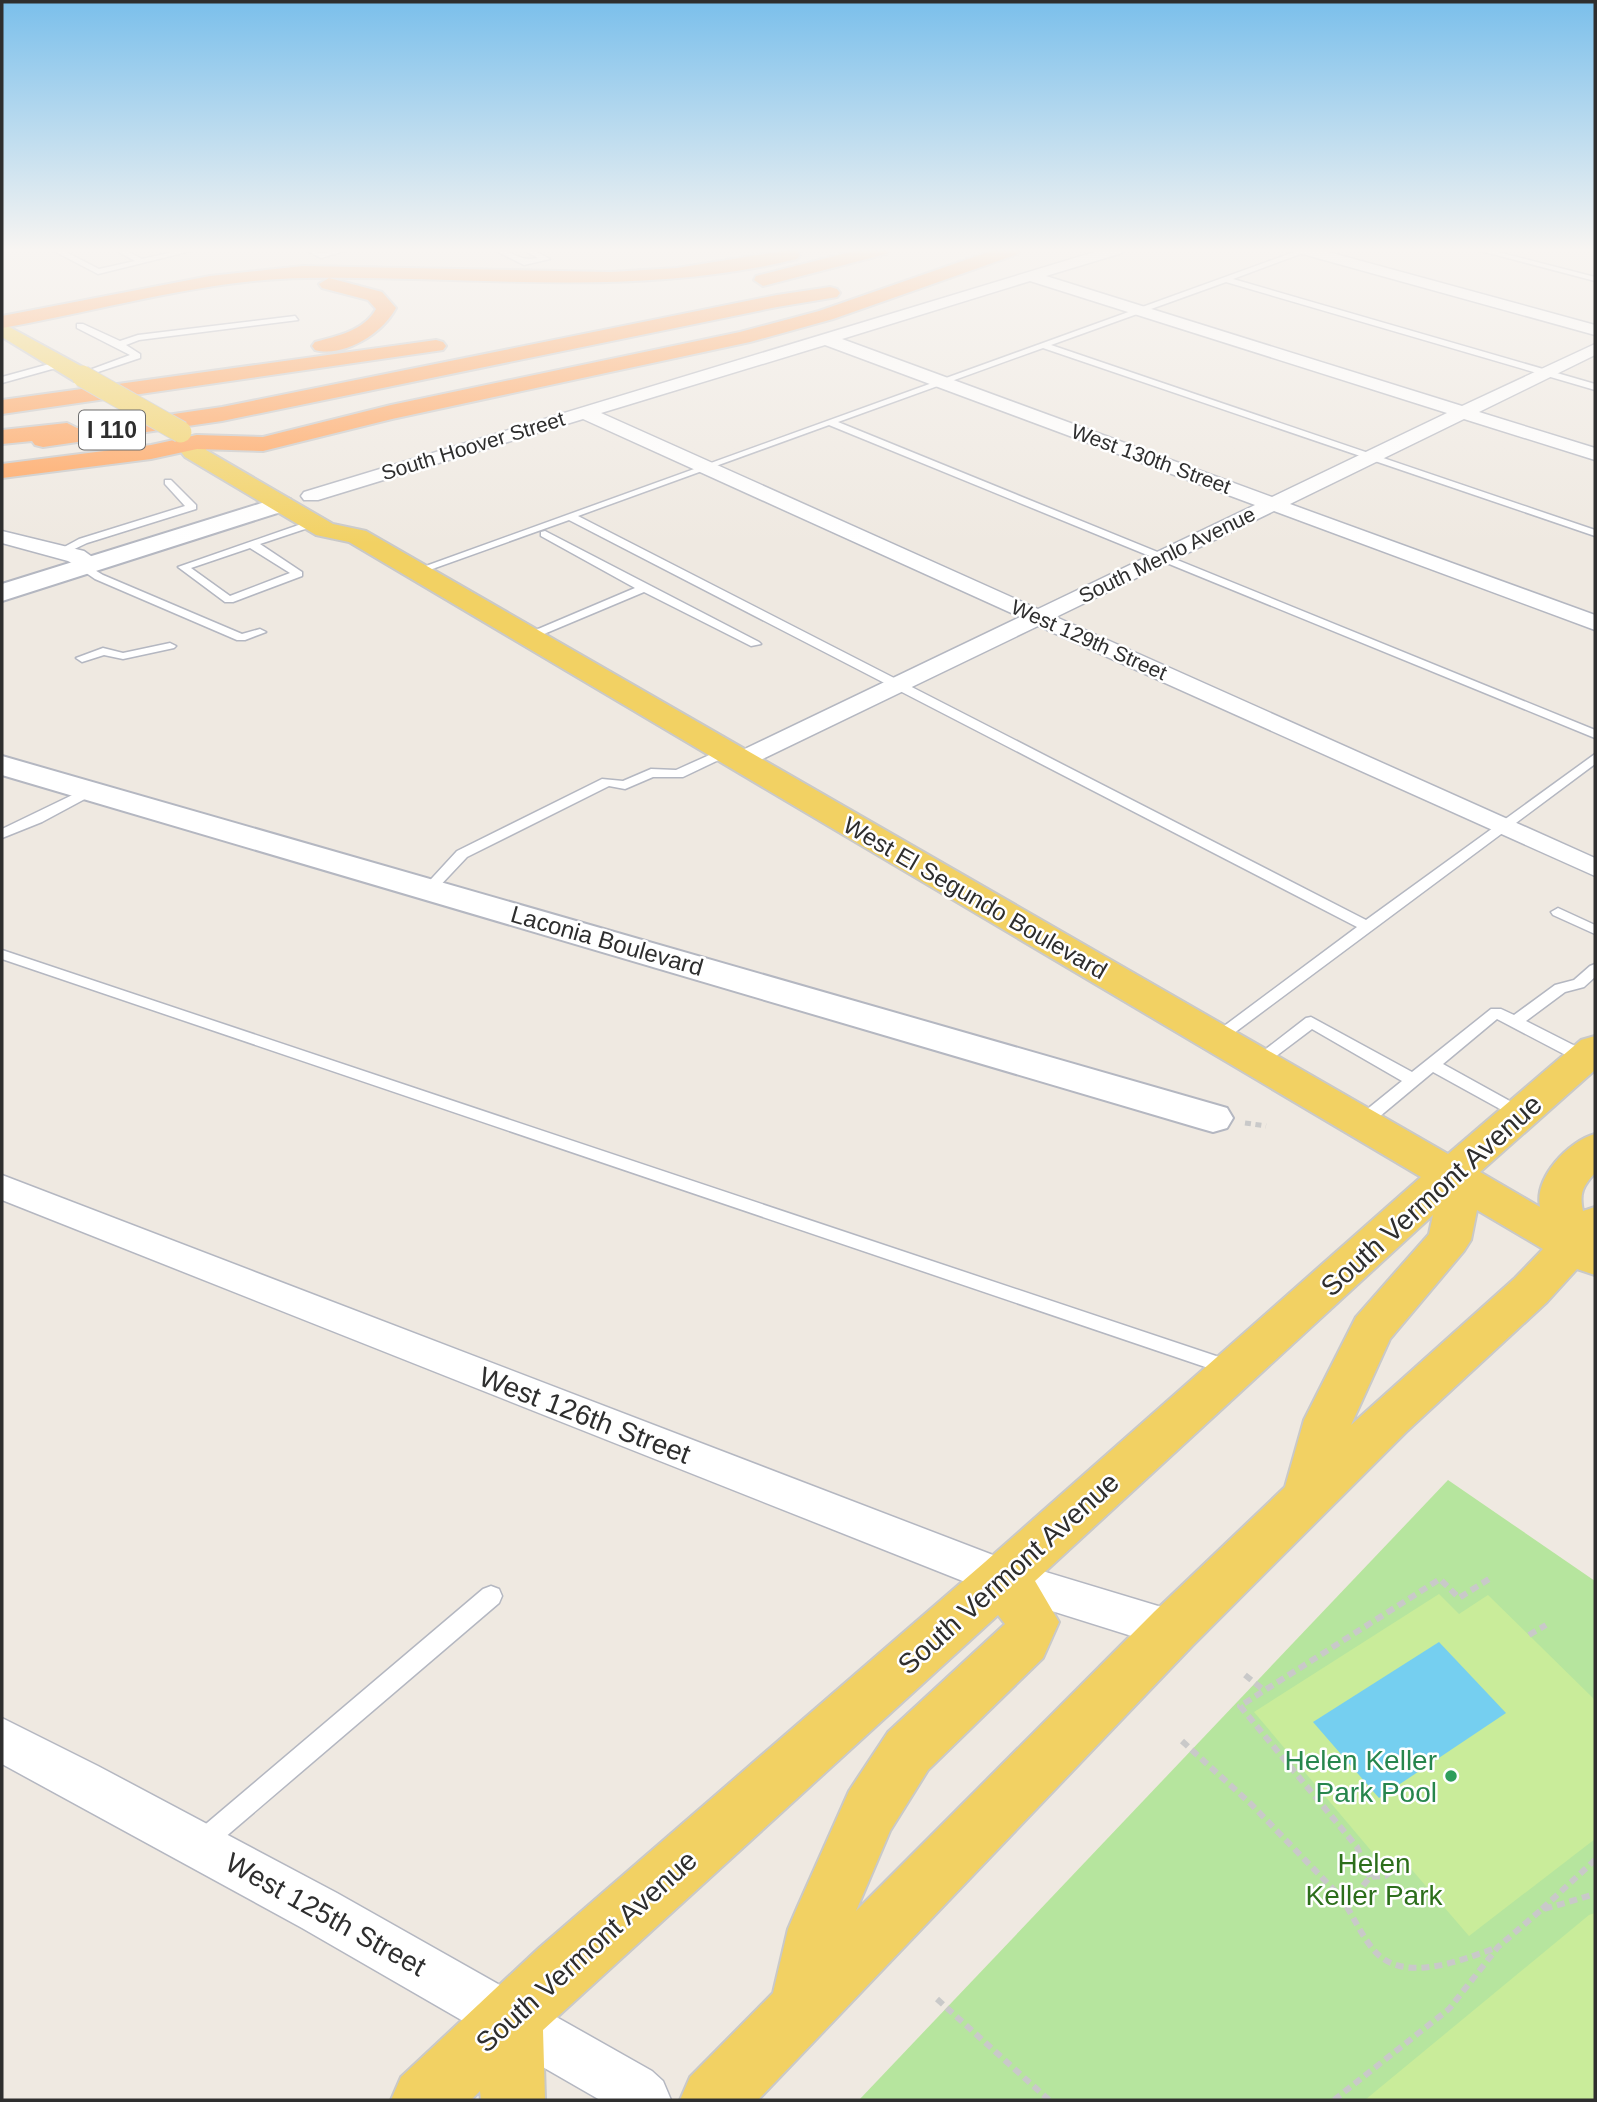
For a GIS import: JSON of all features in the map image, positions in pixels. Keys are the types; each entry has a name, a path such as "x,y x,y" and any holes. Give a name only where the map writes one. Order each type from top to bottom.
{"highway":[{"path":"158,387 308,348"},
{"name":"I 110","path":"2,407 429,348"},
{"name":"I 110","path":"2,445 222,414 545,348"},
{"path":"2,471 151,453 189,437 263,444 391,412 695,348"},
{"path":"2,419 177,394 424,349"},
{"path":"2,437 222,414"}],"main road":[{"name":"West El Segundo Boulevard","path":"36,348 189,437 227,449 354,521 357,536"},
{"name":"West El Segundo Boulevard","path":"189,437 193,452 325,530 357,536 1452,1176 1588,1243"},
{"name":"South Vermont Avenue","path":"424,2100 511,2017 1590,1053"},
{"path":"713,2100 1173,1629 1307,1497 1588,1243 1557,1200 1564,1180 1595,1148"},
{"path":"1307,1497 1328,1420 1372,1329 1449,1240 1458,1200 1452,1176"},
{"path":"801,2011 818,1929 869,1811 908,1751 1024,1642 1032,1622 1003,1578"},
{"path":"511,2017 513,2100"}],"street":[{"name":"South Hoover Street","path":"310,496 795,348"},
{"name":"West 130th Street","path":"850,348 1595,623"},
{"path":"1258,348 1595,454"},
{"name":"South Menlo Avenue","path":"732,757 897,685 1595,349"},
{"name":"West 129th Street","path":"583,412 1595,869"},
{"path":"2,593 281,504"},
{"path":"2,537 60,552 87,565"},
{"name":"Laconia Boulevard","path":"2,765 1213,1118"},
{"name":"West 126th Street","path":"2,1187 1003,1578 1173,1629"},
{"name":"West 125th Street","path":"2,1740 200,1843 511,2017 633,2090 644,2100"}],"lane":[{"path":"81,376 137,356 125,348"},
{"path":"416,571 1035,348"},
{"path":"1052,348 1595,533"},
{"path":"1461,348 1595,387"},
{"path":"2,380 60,363"},
{"path":"829,422 1595,734"},
{"path":"60,552 83,541 192,507 167,482"},
{"path":"569,516 1367,926"},
{"path":"252,544 299,574 229,600 183,567 313,523"},
{"path":"545,534 755,644"},
{"path":"87,565 99,577 241,638 260,632"},
{"path":"528,636 644,588"},
{"path":"82,658 103,651 123,656 170,646"},
{"path":"429,889 462,854 607,782 625,785 651,773 678,775 732,757"},
{"path":"1216,1038 1595,758"},
{"path":"2,834 91,790"},
{"path":"1558,912 1595,930"},
{"path":"2,954 1235,1369"},
{"path":"1516,1022 1560,988 1579,984 1595,969"},
{"path":"1361,1123 1496,1012 1590,1053"},
{"path":"1257,1062 1311,1022 1412,1079"},
{"path":"1430,1064 1520,1115"},
{"path":"200,1843 491,1596"}],"path":[{"path":"1370,1877 1357,1847 1240,1706 1440,1579 1459,1598 1489,1579"},
{"path":"1529,1635 1546,1625"},
{"path":"1245,1675 1265,1691"},
{"path":"1182,1741 1236,1788 1347,1906 1365,1940 1388,1961 1414,1967 1450,1963 1498,1947"},
{"path":"1334,2100 1449,2009 1498,1947 1595,1860"},
{"path":"1347,1906 1370,1877 1385,1875 1403,1863"},
{"path":"1542,1910 1595,1894"},
{"path":"937,1999 1049,2100"}],"green space":[{"name":"Helen Keller Park","path":"1448,1480 1595,1581 1595,2100 859,2100"},
{"name":"Helen Keller Park Pool","path":"1439,1594 1459,1614 1488,1595 1595,1700 1595,1839 1469,1936 1400,1856 1384,1866 1254,1712"},
{"path":"1595,1913 1595,2100 1365,2100 1589,1915"}],"water":[{"path":"1439,1642 1506,1713 1379,1798 1313,1722"}],"place":[{"name":"Helen Keller Park Pool","path":"1451,1776"}]}
